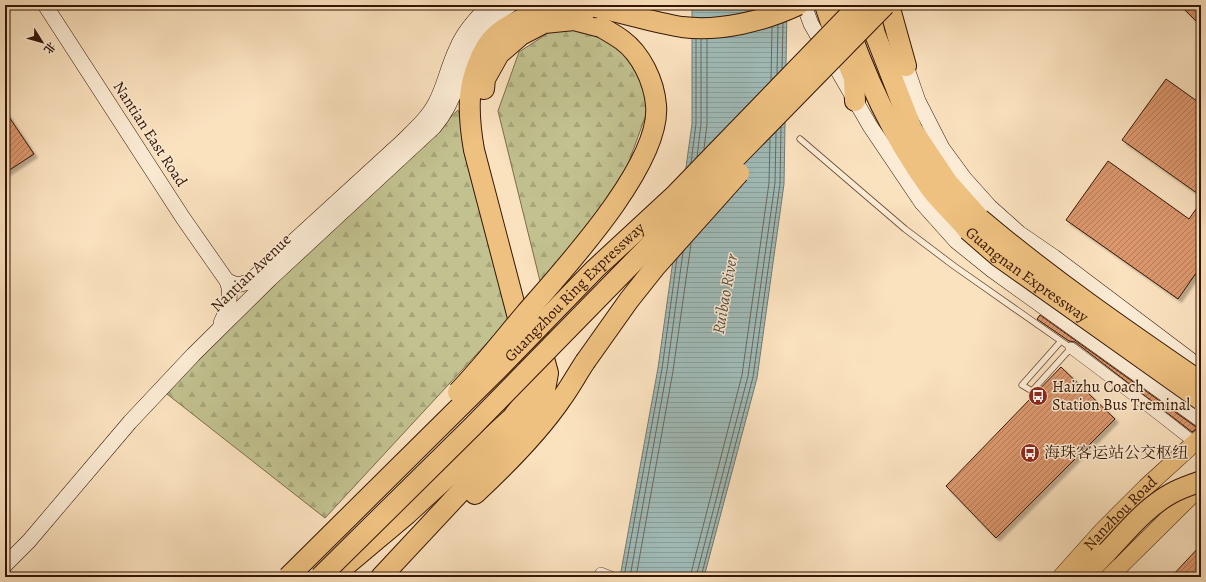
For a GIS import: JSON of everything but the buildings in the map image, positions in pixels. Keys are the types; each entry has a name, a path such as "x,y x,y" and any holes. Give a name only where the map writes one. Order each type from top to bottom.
{"highway":[{"path":"332,577 407,514 506,424 528,398 533,385 533,375 474,150 470,123 470,97 474,75 482,55 494,37 515,22 535,13 554,7 574,6 595,8 622,12 651,21 683,27 712,27 746,23 781,13 798,5"},
{"path":"825,5 854,78 855,101"},
{"name":"Guangnan Expressway","path":"841,5 852,40 870,82 898,138 931,189 974,225 1008,243 1111,321 1201,382"},
{"name":"Guangzhou Ring Expressway","path":"288,577 497,370 595,269 676,194 859,5"},
{"name":"Guangnan Expressway","path":"868,5 875,34 912,130 974,225 998,256 1201,400"},
{"name":"Guangzhou Ring Expressway","path":"320,577 473,426 885,5"},
{"path":"889,5 906,66"},
{"path":"386,577 496,474 532,435 561,400 584,362 656,266 889,5"},
{"path":"284,577 460,390 586,243 624,190 644,154 654,130 656,106 651,78 640,59 623,40 601,27 574,20 544,23 521,35 499,54 485,79 481,106 484,136 548,373 545,390 536,411 381,577"},
{"path":"1083,577 1140,517 1162,499 1178,490 1201,481"}],"main road":[{"name":"Nanzhou Road","path":"1061,577 1103,530 1146,487 1198,440"},
{"path":"1109,577 1129,555 1201,486"},
{"path":"1167,519 1201,502"},
{"path":"1103,530 1113,532 1120,537 1127,546 1129,555"}],"street":[{"name":"Nantian East Road","path":"45,5 183,218 227,281"},
{"name":"Nantian Avenue","path":"227,281 237,285 249,282 418,126 436,103 457,48 478,16 490,5"},
{"name":"Nantian Avenue","path":"5,565 29,541 130,422 193,355 270,279 434,128 450,103 463,62 475,39 499,12 510,5"},
{"path":"804,5 811,24 877,138 922,203 956,241 992,270 1201,420"},
{"path":"899,5 903,28 906,66 918,101 942,148 964,178 990,207 1019,232 1201,368"},
{"path":"218,330 226,313 229,299 230,289 227,281"},
{"path":"1066,344 1144,403 1198,440"},
{"path":"599,577 601,573 611,577"}],"lane":[{"path":"800,140 905,229 954,266 1066,344"},
{"path":"1066,344 1032,391 1022,385 1066,344"}],"green space":[{"path":"559,26 587,29 620,44 642,72 648,109 626,170 592,222 541,285 498,111 519,52"},
{"path":"458,110 511,317 325,518 167,394 195,360"}],"water":[{"name":"Ruibao River","path":"692,5 787,5 784,184 757,378 704,577 620,577 658,368 692,124"}],"place":[{"name":"Haizhu Coach Station Bus Treminal","path":"1038,396"},
{"name":"海珠客运站公交枢纽","path":"1030,453"}]}
